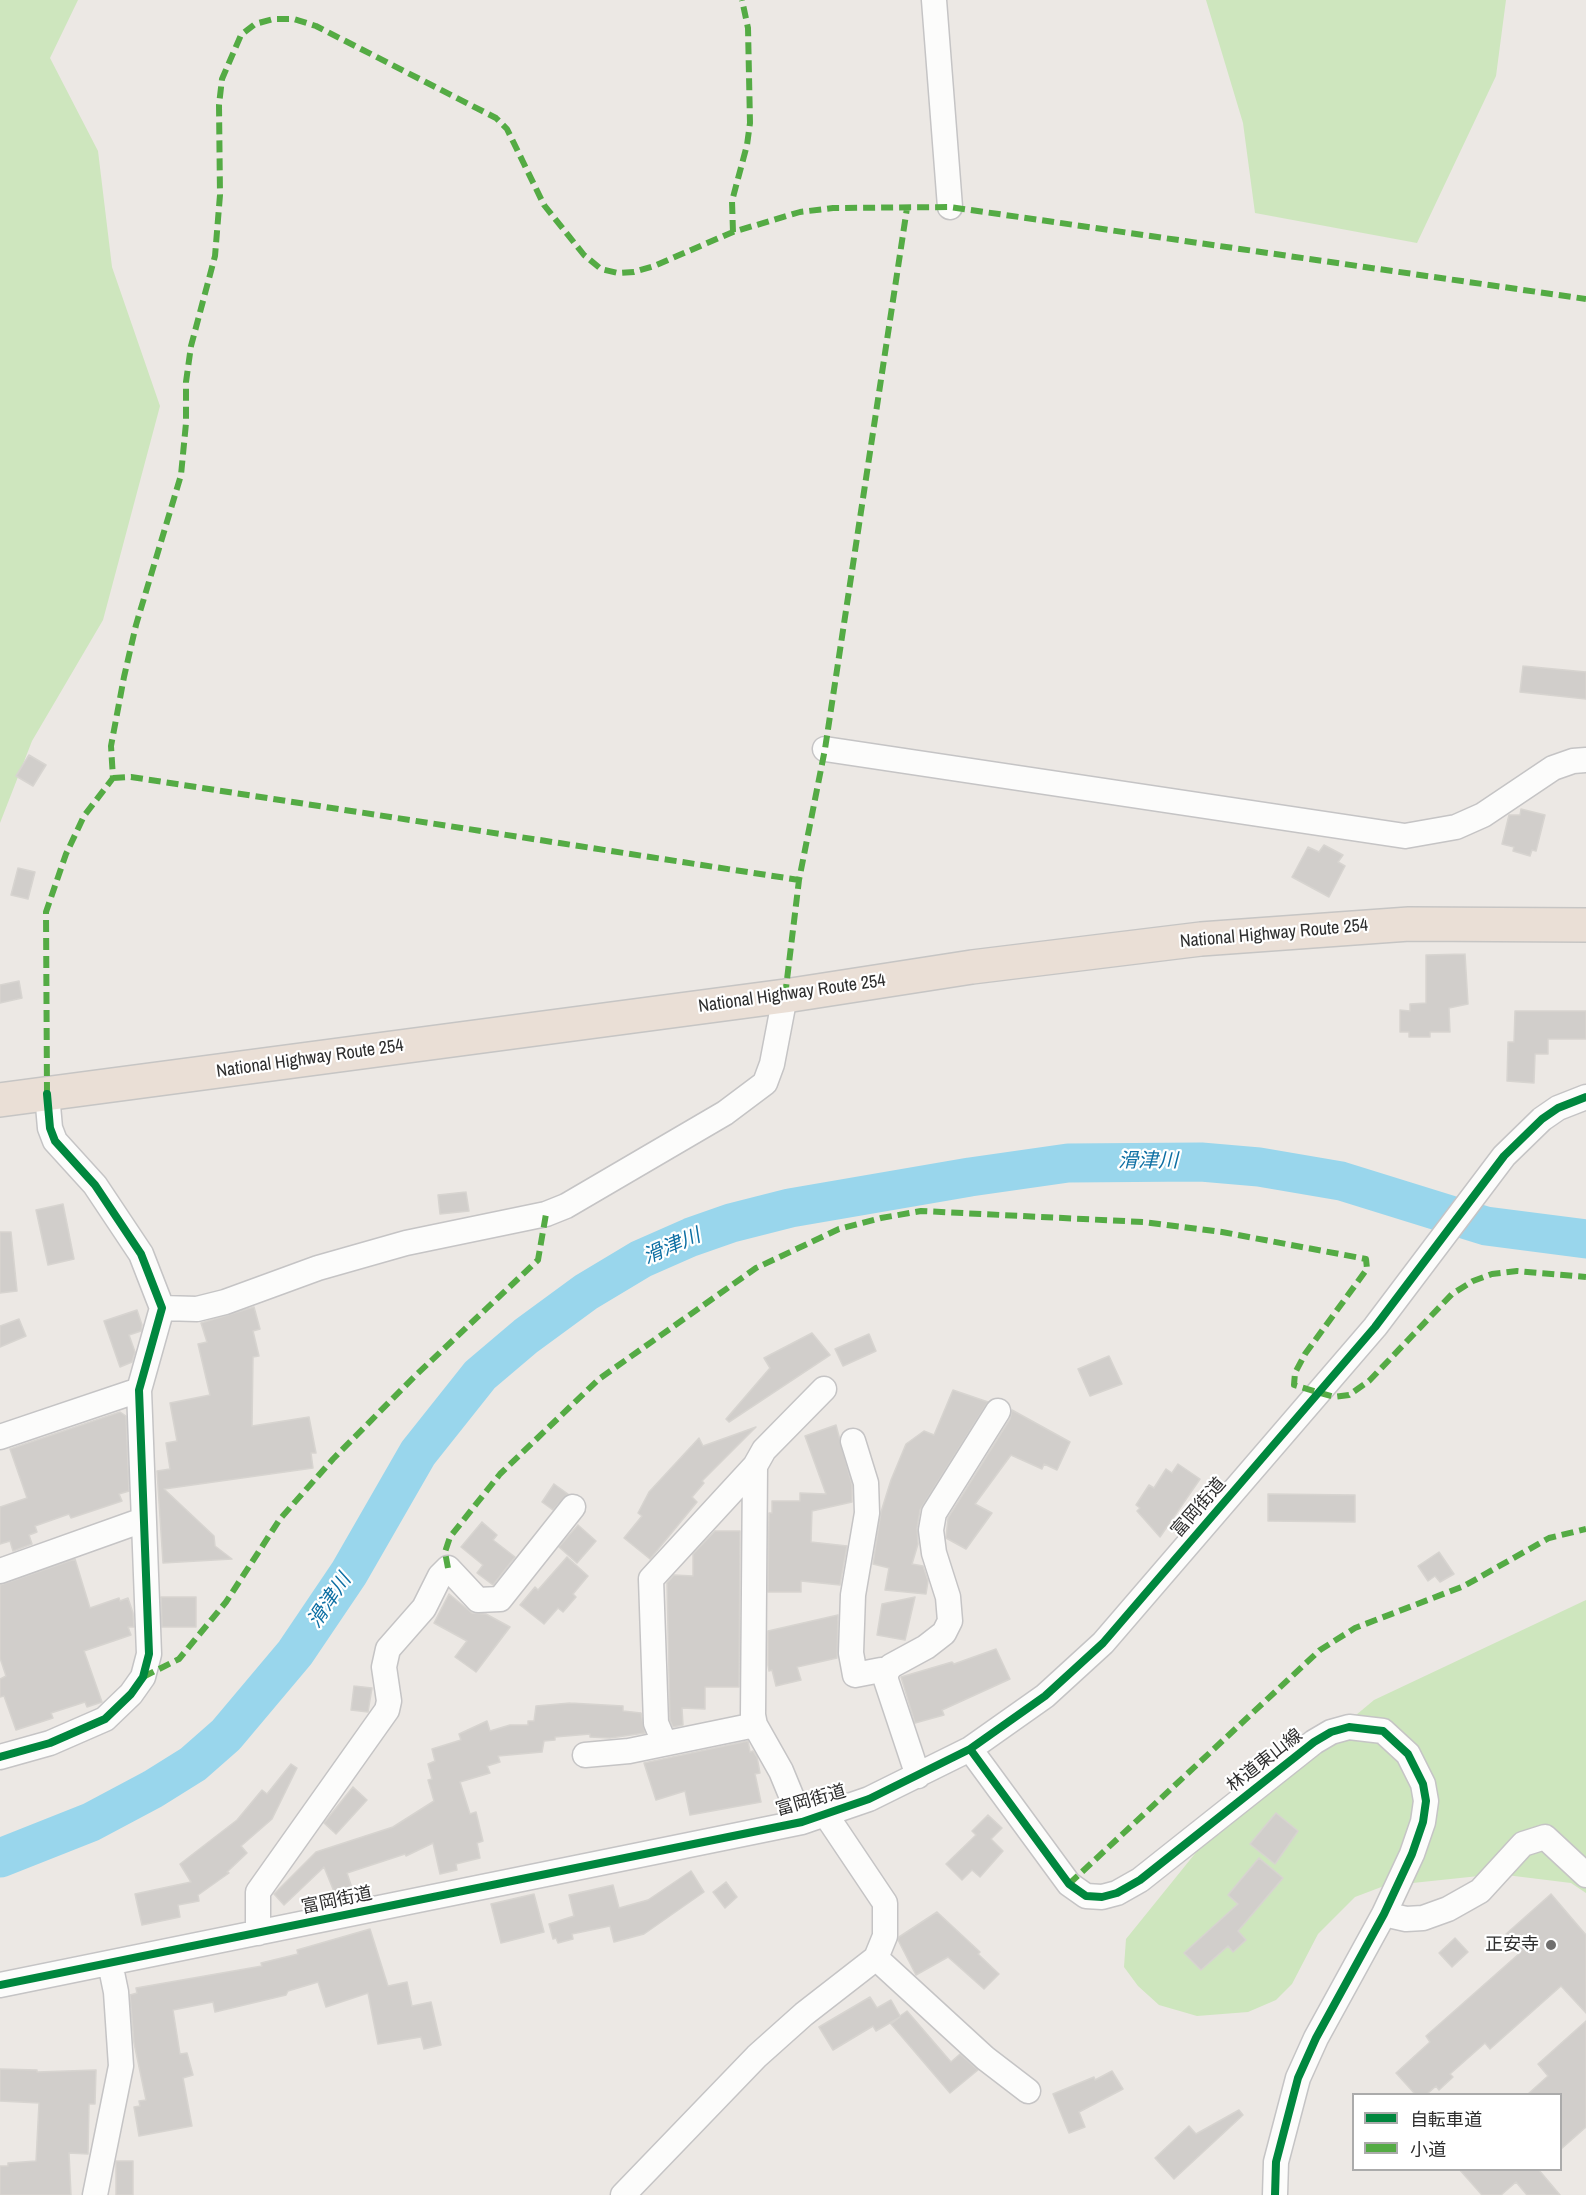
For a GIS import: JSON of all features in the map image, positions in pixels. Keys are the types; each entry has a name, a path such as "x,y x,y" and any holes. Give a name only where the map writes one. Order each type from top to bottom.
{"highway":[{"name":"National Highway Route 254","path":"0,1100 785,996 972,967 1201,939 1409,924 1586,925"}],"street":[{"path":"934,0 950,207"},
{"path":"825,749 1405,836 1456,827 1484,815 1553,768 1574,761 1586,760"},
{"path":"162,1308 197,1309 225,1302 329,1264 406,1243 546,1214 566,1206 725,1113 765,1083 772,1064 785,996"},
{"path":"0,1756 51,1743 105,1719 131,1694 143,1677 149,1654 139,1390 162,1308 141,1254 95,1185 55,1141 50,1128 47,1094"},
{"name":"富岡街道","path":"0,1984 802,1822 826,1815 918,1776 970,1749 1046,1696 1103,1643 1375,1327 1504,1156 1523,1135 1558,1108 1586,1097"},
{"path":"664,1742 656,1723 651,1579 755,1466 764,1450 824,1389"},
{"path":"0,1437 139,1390"},
{"path":"918,1776 886,1680 886,1673 891,1666 926,1647 944,1633 951,1621 948,1597 934,1553 931,1530 934,1513 998,1411"},
{"path":"853,1441 866,1483 867,1513 853,1594 851,1653 855,1675 881,1670 886,1673"},
{"path":"755,1466 755,1725 781,1772 802,1822"},
{"path":"258,1933 258,1892 387,1710 389,1701 384,1667 388,1649 424,1608 440,1576 448,1568 478,1600 500,1599 573,1507"},
{"path":"0,1571 143,1520"},
{"path":"585,1755 629,1751 755,1725"},
{"name":"林道東山線","path":"970,1749 1070,1884 1086,1896 1117,1893 1140,1880 1314,1742 1331,1732 1348,1728 1383,1731 1408,1754 1423,1784 1426,1801 1423,1822 1412,1854 1384,1914 1316,2038 1298,2078 1278,2153 1275,2195"},
{"path":"623,2195 757,2056 804,2014 876,1958 885,1936 885,1903 826,1815"},
{"path":"1384,1914 1406,1919 1423,1918 1448,1909 1480,1891 1523,1844 1545,1837 1586,1875"},
{"path":"876,1958 985,2058 1028,2091"},
{"path":"95,2195 121,2066 116,1992 110,1963"}],"green space":[{"path":"0,0 78,0 50,58 98,151 112,267 160,406 103,620 32,741 0,823"},
{"path":"1206,0 1506,0 1496,76 1417,243 1255,213 1243,123"},
{"path":"1586,1600 1586,1893 1571,1883 1498,1874 1384,1886 1355,1897 1318,1934 1292,1984 1276,2000 1248,2012 1197,2016 1159,2005 1138,1986 1124,1967 1126,1939 1206,1840 1374,1700"}],"building":[{"path":"1523,666 1586,672 1586,699 1520,692"},
{"path":"29,755 46,765 33,786 16,776"},
{"path":"1521,809 1545,815 1536,851 1532,850 1530,856 1513,851 1514,847 1502,844 1509,815 1520,815"},
{"path":"1324,845 1343,855 1338,862 1345,866 1329,897 1292,877 1308,847 1319,852"},
{"path":"18,868 35,872 28,899 11,895"},
{"path":"1465,954 1468,1004 1449,1008 1450,1032 1430,1032 1430,1037 1409,1037 1409,1032 1400,1032 1400,1010 1410,1011 1410,1004 1426,1003 1426,955"},
{"path":"19,981 22,998 0,1003 0,985"},
{"path":"1515,1011 1586,1011 1586,1039 1548,1039 1548,1054 1535,1054 1534,1083 1507,1081 1508,1042 1514,1042"},
{"path":"466,1192 469,1211 440,1214 438,1195"},
{"path":"63,1204 74,1259 48,1265 36,1210"},
{"path":"0,1232 11,1232 17,1291 0,1293"},
{"path":"254,1307 260,1329 253,1331 259,1356 253,1357 252,1426 309,1417 316,1453 311,1453 313,1468 164,1489 214,1536 215,1546 232,1559 163,1563 157,1471 170,1469 166,1443 177,1441 170,1403 210,1395 198,1344 207,1342 201,1323"},
{"path":"137,1310 142,1325 141,1331 129,1335 135,1352 132,1362 120,1367 104,1321"},
{"path":"19,1319 26,1336 0,1347 0,1326"},
{"path":"812,1333 830,1355 729,1422 726,1419 770,1368 764,1358"},
{"path":"869,1334 876,1351 843,1366 835,1349"},
{"path":"1109,1356 1122,1384 1090,1396 1078,1369"},
{"path":"953,1390 988,1402 920,1510 917,1528 918,1544 912,1564 923,1566 928,1581 926,1594 885,1590 889,1568 873,1564 881,1512 891,1480 906,1444 924,1431 934,1435"},
{"path":"1012,1410 1070,1442 1057,1470 1044,1464 1042,1469 1011,1455 975,1504 992,1513 966,1549 946,1538 948,1518 1010,1419"},
{"path":"120,1412 126,1416 129,1491 119,1494 122,1501 71,1518 69,1514 35,1526 37,1532 29,1535 32,1544 13,1551 10,1541 0,1544 0,1507 27,1498 10,1449"},
{"path":"836,1425 852,1485 852,1502 812,1511 811,1542 847,1546 840,1585 801,1581 801,1592 768,1592 769,1513 772,1513 772,1501 800,1501 800,1493 826,1494 805,1436"},
{"path":"756,1427 702,1481 704,1483 692,1497 697,1502 650,1559 624,1538 642,1516 638,1513 649,1492 699,1438 703,1446"},
{"path":"1178,1464 1200,1479 1160,1537 1137,1511 1140,1508 1136,1505 1149,1485 1154,1488 1166,1469 1172,1473"},
{"path":"554,1484 568,1494 553,1510 542,1502"},
{"path":"1268,1494 1355,1495 1355,1522 1268,1521"},
{"path":"482,1522 497,1535 493,1540 515,1557 493,1585 477,1573 483,1565 461,1547"},
{"path":"578,1525 596,1541 577,1563 559,1547"},
{"path":"715,1531 740,1531 739,1687 705,1687 705,1709 682,1708 683,1725 673,1727 670,1720 667,1583 674,1575 693,1576 693,1554"},
{"path":"1439,1552 1454,1574 1440,1582 1435,1576 1428,1581 1418,1566"},
{"path":"567,1557 588,1576 573,1594 576,1597 563,1612 558,1608 544,1624 520,1605 535,1587 538,1590"},
{"path":"75,1559 90,1608 119,1598 120,1601 128,1598 133,1613 134,1627 128,1627 131,1635 84,1651 102,1702 87,1707 85,1702 51,1713 53,1718 16,1730 4,1696 0,1697 0,1679 6,1676 0,1658 0,1585"},
{"path":"449,1594 472,1613 486,1614 510,1627 476,1672 455,1657 467,1641 434,1623"},
{"path":"161,1597 196,1597 196,1627 162,1627"},
{"path":"915,1597 905,1640 877,1635 882,1604"},
{"path":"838,1615 837,1658 797,1667 801,1680 776,1686 772,1670 769,1671 768,1665 768,1631"},
{"path":"996,1649 1010,1679 942,1710 944,1715 915,1723 901,1677 952,1662 954,1664"},
{"path":"354,1686 372,1688 368,1712 351,1710"},
{"path":"570,1703 623,1706 623,1711 641,1713 645,1733 610,1738 590,1737 590,1734 555,1737 555,1740 544,1741 542,1752 498,1756 500,1762 487,1766 490,1773 460,1782 470,1814 476,1812 483,1841 477,1843 480,1858 456,1864 457,1870 440,1874 433,1843 406,1856 405,1854 347,1873 352,1888 335,1894 324,1867 284,1905 274,1894 316,1852 393,1827 434,1801 428,1780 432,1779 428,1764 435,1761 432,1749 461,1740 459,1734 487,1721 490,1731 510,1725 528,1725 528,1721 534,1721 536,1706"},
{"path":"748,1741 750,1752 753,1751 757,1757 760,1773 755,1774 761,1802 690,1815 685,1791 656,1800 644,1763"},
{"path":"291,1764 297,1768 272,1819 241,1846 247,1853 227,1872 229,1873 198,1895 199,1901 178,1905 180,1917 142,1925 135,1894 191,1882 180,1864 237,1820 262,1790 267,1794"},
{"path":"353,1787 367,1800 336,1834 324,1823"},
{"path":"1276,1813 1298,1831 1275,1864 1250,1844"},
{"path":"988,1815 1002,1828 991,1839 1003,1851 980,1877 972,1870 962,1880 946,1864 976,1835 972,1831"},
{"path":"1259,1858 1283,1878 1238,1931 1246,1940 1233,1952 1228,1946 1201,1970 1184,1953 1238,1904 1228,1895"},
{"path":"691,1871 704,1892 644,1934 614,1942 610,1926 572,1934 573,1939 558,1943 556,1938 553,1939 549,1924 574,1916 569,1895 613,1885 619,1908 648,1900"},
{"path":"726,1882 737,1897 725,1908 713,1892"},
{"path":"534,1894 544,1932 501,1943 491,1904"},
{"path":"1551,1894 1586,1935 1586,2013 1561,1986 1490,2049 1485,2043 1450,2074 1453,2077 1439,2090 1436,2086 1428,2093 1414,2093 1396,2073 1430,2042 1426,2036 1521,1952 1506,1934"},
{"path":"937,1912 980,1952 978,1954 999,1974 984,1989 948,1957 916,1975 898,1940 899,1937"},
{"path":"370,1929 388,1986 407,1982 412,2006 431,2002 441,2045 424,2049 421,2037 378,2044 368,1993 326,2007 318,1982 288,1991 286,1995 215,2012 213,2002 173,2010 180,2054 187,2053 193,2075 183,2078 192,2126 139,2136 134,2107 140,2106 139,2101 146,2100 134,2043 130,1995 137,1993 136,1988 262,1966 261,1963 298,1954 297,1950"},
{"path":"1455,1938 1468,1952 1452,1967 1439,1953"},
{"path":"870,1997 877,2008 891,2000 900,2016 907,2011 951,2062 960,2054 978,2070 950,2093 891,2024 900,2017 876,2031 873,2026 833,2050 819,2027"},
{"path":"1586,2021 1586,2127 1562,2148 1562,2093 1529,2093 1548,2076 1538,2064"},
{"path":"0,2069 37,2070 37,2072 96,2070 95,2104 89,2104 88,2154 69,2153 71,2195 0,2195 0,2166 8,2166 8,2163 36,2161 39,2103 0,2101"},
{"path":"1112,2071 1123,2089 1079,2112 1085,2127 1069,2133 1053,2094 1094,2077 1095,2080"},
{"path":"1239,2110 1243,2115 1174,2179 1155,2158 1189,2126 1196,2134"},
{"path":"116,2161 133,2161 133,2195 116,2195"},
{"path":"1461,2171 1540,2171 1560,2195 1527,2195 1516,2182 1501,2195 1482,2195"}],"waterway":[{"name":"滑津川","path":"0,1858 91,1822 153,1789 193,1764 226,1735 295,1653 349,1573 418,1453 480,1375 526,1336 586,1292 641,1259 691,1237 731,1223 790,1208 970,1177 1068,1163 1201,1162 1259,1167 1341,1181 1486,1226 1586,1239"}],"marked path":[{"path":"733,232 732,201 747,145 750,123 748,28 742,0"},
{"path":"47,1094 46,912 66,854 84,816 113,778 111,746 124,677 136,625 181,475 186,423 186,382 191,346 215,256 220,195 219,105 222,79 241,35 255,24 273,19 294,19 316,26 496,118 507,129 544,205 584,255 601,269 618,273 634,272 654,266 733,232 800,212 833,208 950,207 1586,299"},
{"path":"785,996 799,880 825,749 907,208"},
{"path":"113,778 131,777 799,880"},
{"path":"448,1568 445,1552 450,1537 500,1474 599,1379 756,1268 839,1229 881,1218 921,1211 1143,1222 1222,1232 1366,1259 1367,1269 1305,1354 1295,1373 1294,1385 1334,1397 1349,1395 1369,1381 1452,1294 1473,1281 1492,1274 1517,1271 1586,1277"},
{"path":"143,1677 179,1659 226,1602 280,1519 333,1459 415,1376 538,1260 546,1214"},
{"path":"1069,1884 1320,1650 1355,1628 1464,1586 1549,1538 1586,1529"}],"cycle path":[{"path":"0,1757 50,1743 105,1719 131,1694 143,1677 149,1654 139,1390 162,1308 141,1254 95,1185 55,1141 50,1128 47,1094"},
{"path":"0,1985 802,1822 869,1799 970,1749 1045,1696 1103,1643 1375,1327 1504,1156 1542,1119 1558,1108 1586,1097"},
{"path":"970,1749 1069,1884 1086,1896 1102,1897 1117,1893 1140,1880 1314,1742 1331,1732 1349,1727 1383,1731 1408,1754 1423,1784 1426,1801 1423,1822 1412,1854 1384,1914 1316,2038 1298,2078 1276,2162 1275,2195"}],"place":[{"name":"正安寺","path":"1551,1945"}]}
